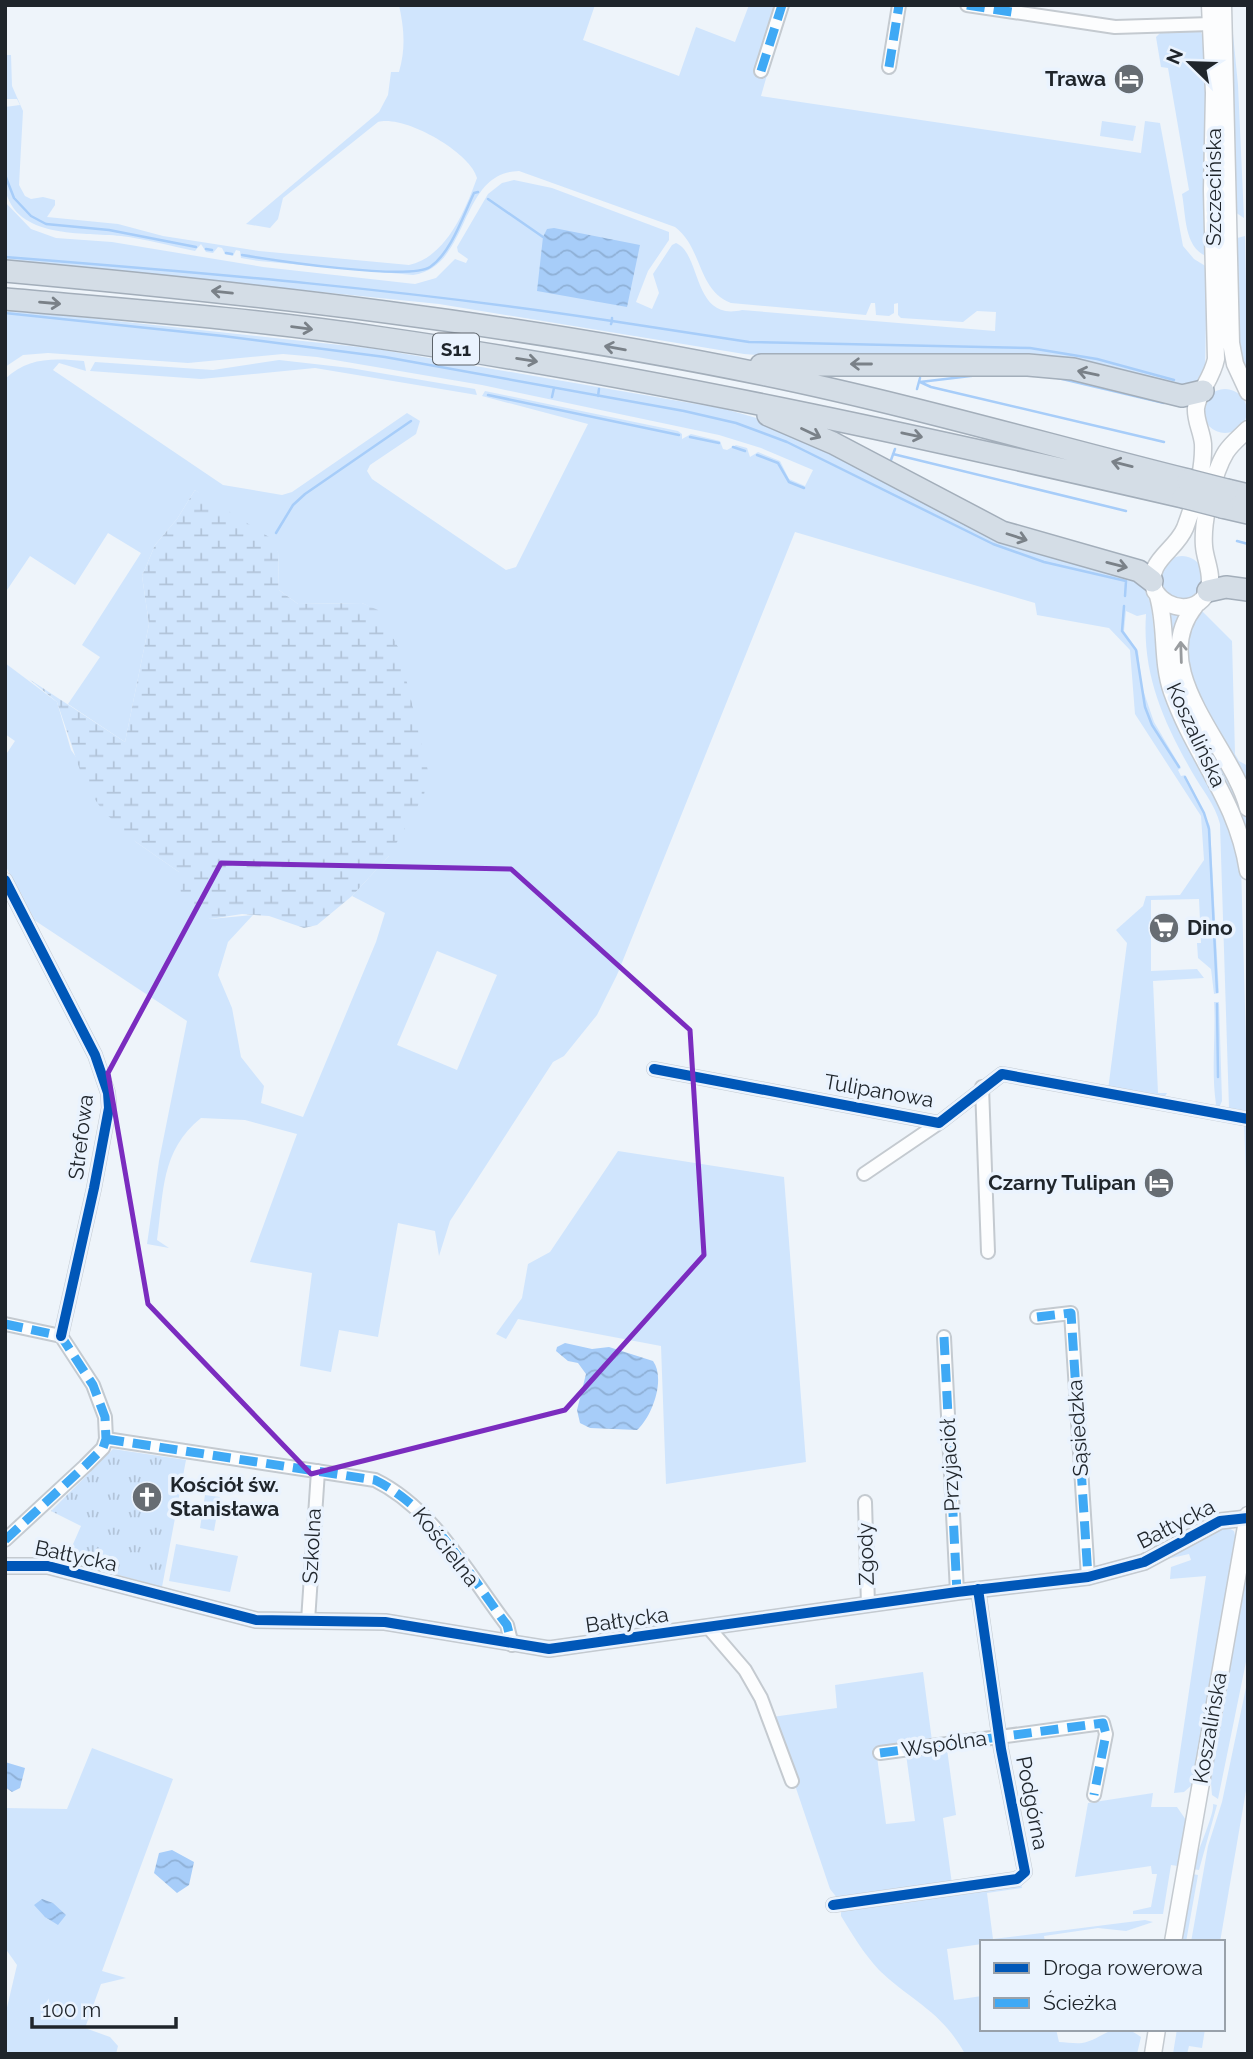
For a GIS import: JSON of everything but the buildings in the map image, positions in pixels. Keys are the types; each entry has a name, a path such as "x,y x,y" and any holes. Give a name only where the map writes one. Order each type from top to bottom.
{"highway":[{"name":"S11","path":"5,271 363,308 682,359 783,378 1186,489"},
{"name":"S11","path":"5,299 379,337 678,386 1186,489 1225,498 1248,513"},
{"path":"682,359 764,365 1040,365 1082,371 1182,396 1205,389"},
{"path":"678,386 792,424 1002,532 1139,571 1155,588"},
{"name":"S11","path":"1225,498 1248,495"},
{"path":"1201,598 1226,587 1248,590"}],"main road":[{"name":"Szczecińska","path":"1210,5 1223,326"},
{"name":"Szczecińska","path":"1223,5 1223,326"},
{"path":"1223,326 1216,359 1196,411 1202,443 1202,463 1188,519 1176,544 1156,564 1155,588 1177,607 1201,598 1210,577 1204,539 1209,504 1225,454 1248,429"},
{"path":"1223,326 1247,392"},
{"path":"1205,389 1226,383 1247,392"},
{"name":"Koszalińska","path":"1155,588 1163,613 1166,668 1172,693 1233,811 1248,871"},
{"name":"Koszalińska","path":"1201,598 1184,622 1181,638 1184,679 1198,712 1231,764 1248,808"},
{"name":"Koszalińska","path":"1173,1940 1248,1517"},
{"path":"1153,2054 1157,2031"}],"street":[{"path":"761,71 782,5"},
{"path":"890,67 899,5"},
{"path":"967,5 1007,8 1125,27 1211,24"},
{"name":"Strefowa","path":"5,880 95,1055 108,1093 108,1108 94,1188 61,1336"},
{"name":"Tulipanowa","path":"654,1069 939,1123 1002,1074 1248,1119"},
{"path":"982,1087 988,1252"},
{"path":"864,1174 939,1123"},
{"name":"Sąsiedzka","path":"1037,1317 1071,1313 1088,1577"},
{"path":"5,1324 61,1336 93,1385 105,1417 106,1439 94,1457 5,1540"},
{"name":"Przyjaciół","path":"944,1337 957,1592"},
{"name":"Kościelna","path":"106,1439 375,1480 397,1491 417,1507 507,1625 512,1645"},
{"name":"Szkolna","path":"307,1621 318,1471"},
{"name":"Zgody","path":"865,1502 868,1605"},
{"name":"Bałtycka","path":"5,1566 48,1566 256,1620 385,1622 512,1645 573,1648 957,1592 1088,1577 1144,1562 1220,1521 1248,1517"},
{"name":"Podgórna","path":"833,1905 1022,1877 1025,1866 1000,1737 978,1590"},
{"path":"708,1628 745,1670 761,1698 792,1782"},
{"name":"Wspólna","path":"880,1753 1103,1723 1106,1734 1094,1795"}],"highlighted area":[{"path":"221,863 511,869 690,1030 704,1255 565,1410 311,1474 148,1304 108,1073"}],"green space":[{"path":"399,5 595,5 583,40 679,76 696,27 735,42 749,5 778,5 756,72 767,75 761,96 1141,153 1145,121 1160,123 1183,246 1194,259 1207,267 1205,371 1200,380 1188,386 744,354 439,304 5,260 5,202 31,229 56,238 112,242 263,267 415,284 436,278 455,259 466,263 468,259 458,252 457,247 488,194 502,183 514,180 552,188 669,232 669,240 648,271 636,302 652,309 659,293 653,274 676,243 690,260 706,297 714,306 726,311 742,310 995,331 996,312 977,311 963,322 901,318 898,315 898,303 894,304 894,313 889,316 876,315 875,303 871,303 866,315 731,303 712,289 691,246 675,227 519,171 499,175 485,187 445,256 432,268 413,275 259,261 241,258 240,251 236,250 233,256 225,254 222,248 218,247 213,253 206,252 201,244 195,251 130,237 53,230 22,217 11,205 5,188 3,168 5,107 20,105 17,99 5,99 5,55 11,55 12,86 23,111 19,185 25,196 31,199 43,197 55,200 55,205 47,217 118,224 163,236 259,251 409,265 422,260 444,243 460,218 477,178 463,157 435,137 419,129 389,121 378,122 283,198 278,219 270,228 246,224 379,112 388,95 391,72 399,72 403,55 404,38"},
{"path":"1162,31 1201,32 1205,44 1206,256 1199,252 1187,230 1182,194 1189,190 1168,68 1161,67 1156,37"},
{"path":"1233,34 1244,218 1235,212 1230,35"},
{"path":"1102,121 1136,126 1133,141 1100,136"},
{"path":"1245,236 1248,382 1238,355 1235,243 1237,238"},
{"path":"5,309 377,349 725,409 760,419 1132,578 1143,586 1151,604 1158,668 1171,711 1219,797 1241,865 1248,1113 1229,1108 1220,824 1212,804 1172,734 1157,696 1147,657 1146,614 1137,616 1126,611 1124,631 1138,651 1142,687 1154,722 1181,768 1178,770 1181,776 1185,775 1210,826 1219,993 1214,994 1211,969 1198,958 1197,943 1201,943 1199,899 1151,900 1151,971 1197,969 1204,978 1153,981 1158,1093 1167,1093 1163,1100 1108,1090 1127,943 1116,930 1143,906 1146,896 1180,895 1204,860 1201,816 1135,714 1130,650 1109,628 1037,615 1035,603 795,532 617,975 597,1015 564,1056 553,1062 450,1221 439,1256 435,1231 398,1223 378,1337 339,1330 331,1372 300,1366 312,1273 250,1262 297,1134 245,1120 201,1118 178,1144 166,1174 157,1240 169,1248 147,1244 159,1161 187,1021 28,916 5,864 5,756 15,741 5,734 5,663 57,702 71,750 136,842 179,872 210,919 253,915 228,942 218,975 232,1008 241,1057 264,1086 261,1103 303,1117 376,942 385,913 352,896 389,856 378,611 362,603 298,604 279,590 278,552 195,490 177,519 155,545 142,576 149,624 125,742 68,704 100,657 82,645 141,553 108,533 75,585 30,556 5,593 5,379 32,363 62,359 84,361 86,371 59,363 53,370 223,485 282,495 292,492 407,413 420,421 416,434 370,465 367,471 372,479 506,570 516,567 588,424 482,396 485,391 678,431 682,434 682,439 691,434 720,441 723,449 727,450 736,445 747,448 750,457 758,452 780,461 789,479 805,486 813,470 761,448 719,435 482,385 317,357 283,354 188,363 48,353 23,355 5,367","holes":["437,951 497,975 457,1070 397,1045"]},
{"path":"279,360 350,368 475,389 477,395 315,368 201,379 90,371 95,362 213,370"},
{"path":"1225,389 1234,390 1241,395 1246,402 1246,420 1241,427 1234,432 1225,433 1216,432 1209,427 1204,420 1203,411 1204,402 1209,395 1216,390"},
{"path":"195,490 269,537 278,552 279,590 298,604 362,603 378,610 399,649 428,771 424,795 389,856 352,896 317,925 304,928 269,916 242,914 210,919 181,894 179,872 136,842 103,811 85,785 57,702 29,679 125,742 149,624 142,576 155,545 177,519"},
{"path":"1182,556 1197,563 1204,578 1197,593 1182,600 1167,593 1160,578 1167,563"},
{"path":"1202,611 1232,641 1235,754 1239,761 1248,766 1248,796 1190,676 1186,640 1198,612"},
{"path":"1169,613 1181,616 1174,640 1245,811 1247,835 1175,681"},
{"path":"1214,1002 1219,1002 1222,1101 1219,1108 1212,1108 1216,1104"},
{"path":"1244,1123 1248,1124 1248,1224"},
{"path":"618,1151 784,1177 806,1462 666,1484 661,1346 518,1319 506,1339 496,1334 522,1298 528,1264 550,1252"},
{"path":"113,1449 186,1460 162,1587 75,1563 78,1554 70,1551 81,1526 51,1511"},
{"path":"205,1495 220,1497 214,1531 200,1528"},
{"path":"1225,1526 1234,1531 1236,1540 1193,1784 1184,1792 1174,1793 1206,1576 1170,1579 1171,1567 1191,1560 1189,1554 1167,1559"},
{"path":"176,1544 238,1556 230,1592 169,1581"},
{"path":"1248,1558 1248,1652 1218,1799 1212,1795 1210,1771"},
{"path":"923,1672 932,1741 876,1749 886,1824 915,1821 906,1754 947,1749 956,1815 943,1818 952,1884 838,1899 830,1889 772,1717 837,1708 835,1685"},
{"path":"1248,1678 1248,1779 1220,1940 1191,1940 1208,1846 1222,1802"},
{"path":"92,1748 173,1779 102,1971 126,1978 101,1984 85,2028 110,2037 118,2046 116,2054 5,2054 5,2016 17,1965 5,1948 5,1808 67,1809"},
{"path":"1153,1793 1151,1807 1177,1807 1186,1820 1178,1866 1171,1865 1163,1914 1133,1914 1133,1911 1151,1907 1157,1874 1152,1874 1151,1866 1075,1877 1088,1803"},
{"path":"1213,1804 1217,1805 1199,1870 1193,1869 1213,1809"},
{"path":"1192,1874 1198,1875 1186,1940 1180,1940"},
{"path":"1021,1884 1022,1888 987,1893 993,1939 1145,1920 1153,1922 1126,1931 1098,1928 1044,1936 1045,1940 980,1940 980,1944 947,1949 954,2000 980,1996 980,2031 1056,2031 1059,2042 1082,2043 1110,2031 1132,2031 1141,2037 1137,2054 965,2054 956,2039 936,2017 879,1970 863,1951 841,1916 841,1908"},
{"path":"1177,2031 1205,2031 1202,2048 1189,2046 1187,2054 1173,2054"}],"water":[{"path":"554,228 640,245 627,307 537,291 543,237 547,229"},
{"path":"565,1343 592,1349 609,1347 653,1361 658,1378 656,1397 648,1416 637,1430 590,1428 580,1423 577,1410 586,1374 578,1363 568,1361 556,1351 557,1347"},
{"path":"5,1762 25,1768 20,1788 12,1792 5,1787"},
{"path":"172,1850 194,1862 189,1885 177,1893 154,1873 159,1853"},
{"path":"42,1899 53,1903 66,1915 58,1925 45,1917 34,1905"}],"waterway":[{"path":"5,175 14,198 31,216 46,224 109,230 196,247"},
{"path":"242,255 369,271 417,271 430,267 444,253 474,193 478,192"},
{"path":"488,199 543,237"},
{"path":"206,249 212,250"},
{"path":"226,253 232,254"},
{"path":"5,257 309,283 612,321 612,318"},
{"path":"5,313 223,336 385,357 684,411 736,423 787,442 993,544 1044,562 1126,581 1125,596"},
{"path":"611,324 612,321 749,342 1030,348 1097,359 1174,380"},
{"path":"920,382 979,375"},
{"path":"917,389 920,378"},
{"path":"1058,378 1164,403"},
{"path":"920,382 931,387 1164,442"},
{"path":"552,397 554,388"},
{"path":"598,396 599,389"},
{"path":"488,395 679,435"},
{"path":"276,533 293,505 305,494 411,421"},
{"path":"690,437 719,443"},
{"path":"733,447 745,451"},
{"path":"891,460 895,449"},
{"path":"893,454 1126,511"},
{"path":"757,455 778,463 789,482 804,488"},
{"path":"1237,541 1248,544"},
{"path":"1124,606 1122,631 1136,650 1145,707 1152,725 1179,767"},
{"path":"1185,777 1204,813 1209,829 1217,992"},
{"path":"1217,1004 1218,1077"}],"marked path":[{"path":"761,71 782,5"},
{"path":"889,67 899,5"},
{"path":"967,5 1018,13"},
{"path":"1037,1317 1071,1313 1088,1577"},
{"path":"5,1324 61,1336"},
{"path":"5,1540 85,1466 103,1448 106,1439 105,1417 93,1385 61,1336"},
{"path":"944,1337 957,1592"},
{"path":"106,1439 375,1480 396,1492 415,1508 448,1544 507,1625 512,1645"},
{"path":"880,1753 1103,1723 1106,1734 1094,1795"}],"cycle path":[{"path":"5,880 95,1055 108,1093 109,1108 94,1188 61,1336"},
{"path":"654,1069 939,1123 1002,1074 1248,1119"},
{"path":"5,1566 48,1566 256,1620 385,1622 549,1649 957,1592 1088,1577 1144,1562 1220,1521 1248,1518"},
{"path":"833,1905 1017,1879 1025,1872 1001,1749 978,1589"}],"place":[{"name":"Trawa","path":"1129,79"},
{"name":"Dino","path":"1164,928"},
{"name":"Czarny Tulipan","path":"1159,1183"},
{"name":"Kościół św. Stanisława","path":"147,1497"}]}
